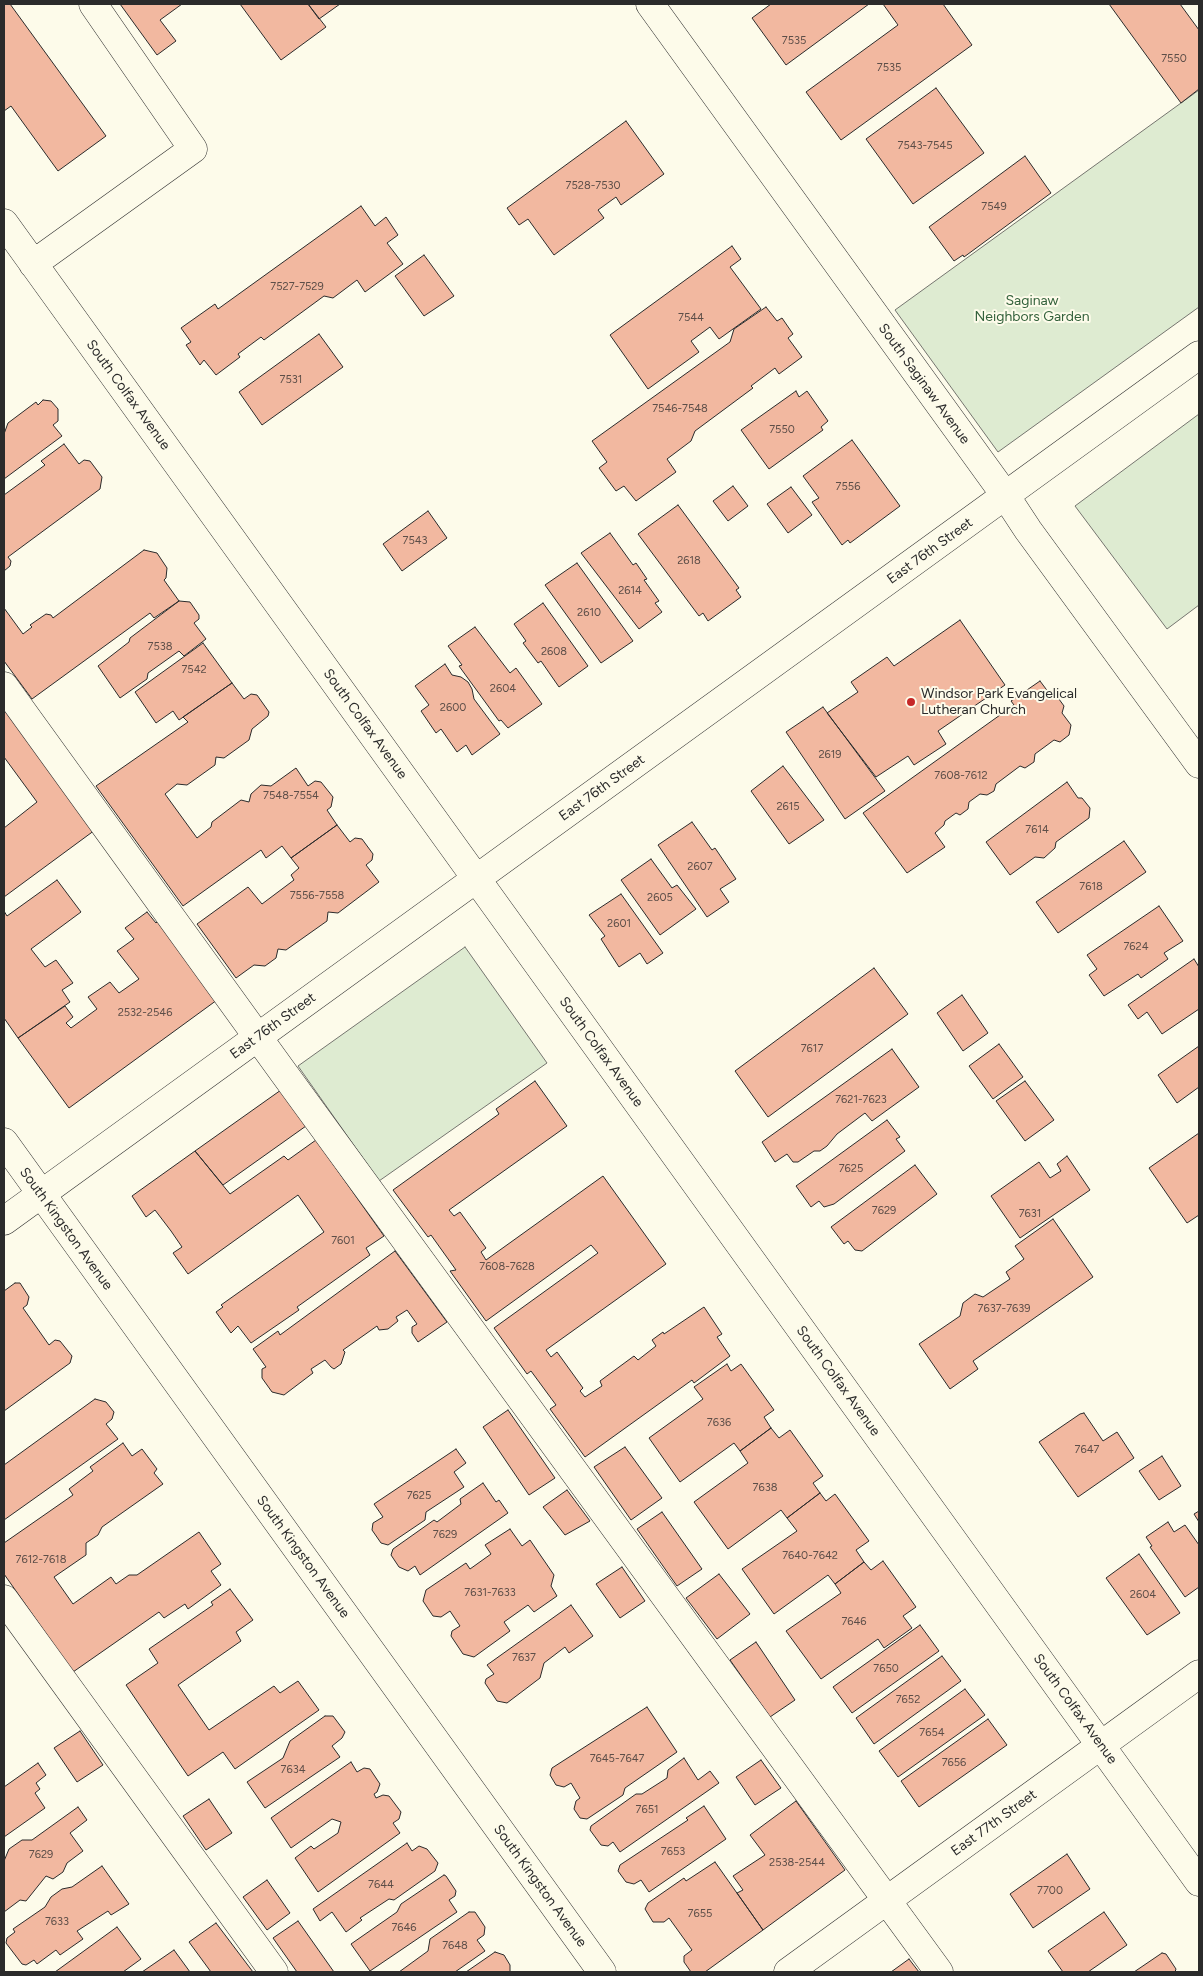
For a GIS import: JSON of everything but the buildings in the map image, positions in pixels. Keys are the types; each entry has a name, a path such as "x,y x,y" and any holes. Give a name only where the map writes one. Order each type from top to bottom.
{"street":[{"path":"33,264 193,149 93,4"},
{"name":"South Saginaw Avenue","path":"650,4 1005,495 1028,530 1199,764"},
{"name":"South Colfax Avenue","path":"4,224 1199,1882"},
{"name":"East 76th Street","path":"4,1221 1199,356"},
{"path":"4,686 939,1972"},
{"name":"South Kingston Avenue","path":"4,1142 602,1972"},
{"path":"4,1599 274,1972"},
{"name":"East 77th Street","path":"788,1972 1199,1674"}],"green space":[{"name":"Saginaw Neighbors Garden","path":"1199,90 1199,307 998,452 895,310"},
{"path":"1199,414 1199,605 1167,629 1075,506"},
{"path":"465,947 547,1063 379,1181 298,1066"}],"place":[{"name":"Windsor Park Evangelical Lutheran Church","path":"911,702"}]}
